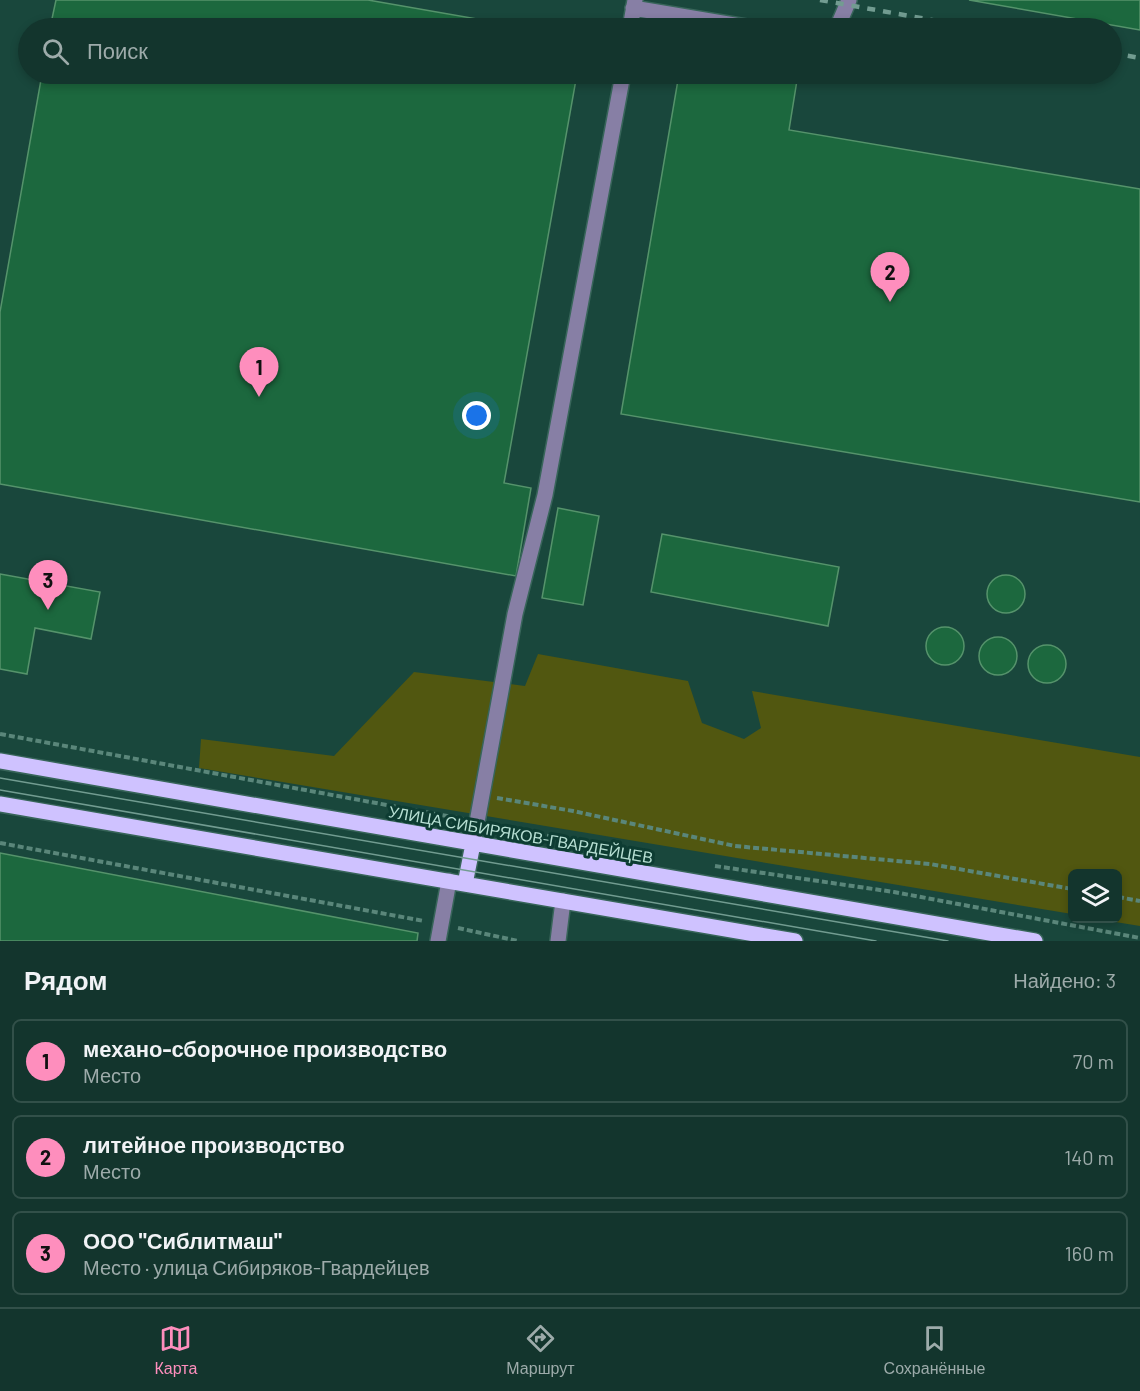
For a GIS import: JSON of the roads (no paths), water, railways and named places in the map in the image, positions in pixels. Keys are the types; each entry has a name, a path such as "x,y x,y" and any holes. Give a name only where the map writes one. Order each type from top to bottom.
{"main road":[{"name":"УЛИЦА СИБИРЯКОВ-ГВАРДЕЙЦЕВ","path":"0,761 1035,941"},
{"path":"0,804 778,940 795,941"},
{"path":"465,884 473,844"}],"lane":[{"path":"841,18 849,0"},
{"path":"634,4 703,18"},
{"path":"473,844 515,614 544,495 620,84"},
{"path":"438,941 448,881"},
{"path":"558,941 563,901"}],"tram line":[{"path":"0,778 948,941"},
{"path":"0,790 876,941"}],"railway":[{"path":"820,0 921,18"},
{"path":"1122,55 1140,58"}],"place":[{"name":"литейное производство","path":"890,302"},
{"name":"механо-сборочное производство","path":"259,397"},
{"name":"ООО \"Сиблитмаш\"","path":"48,610"}]}
